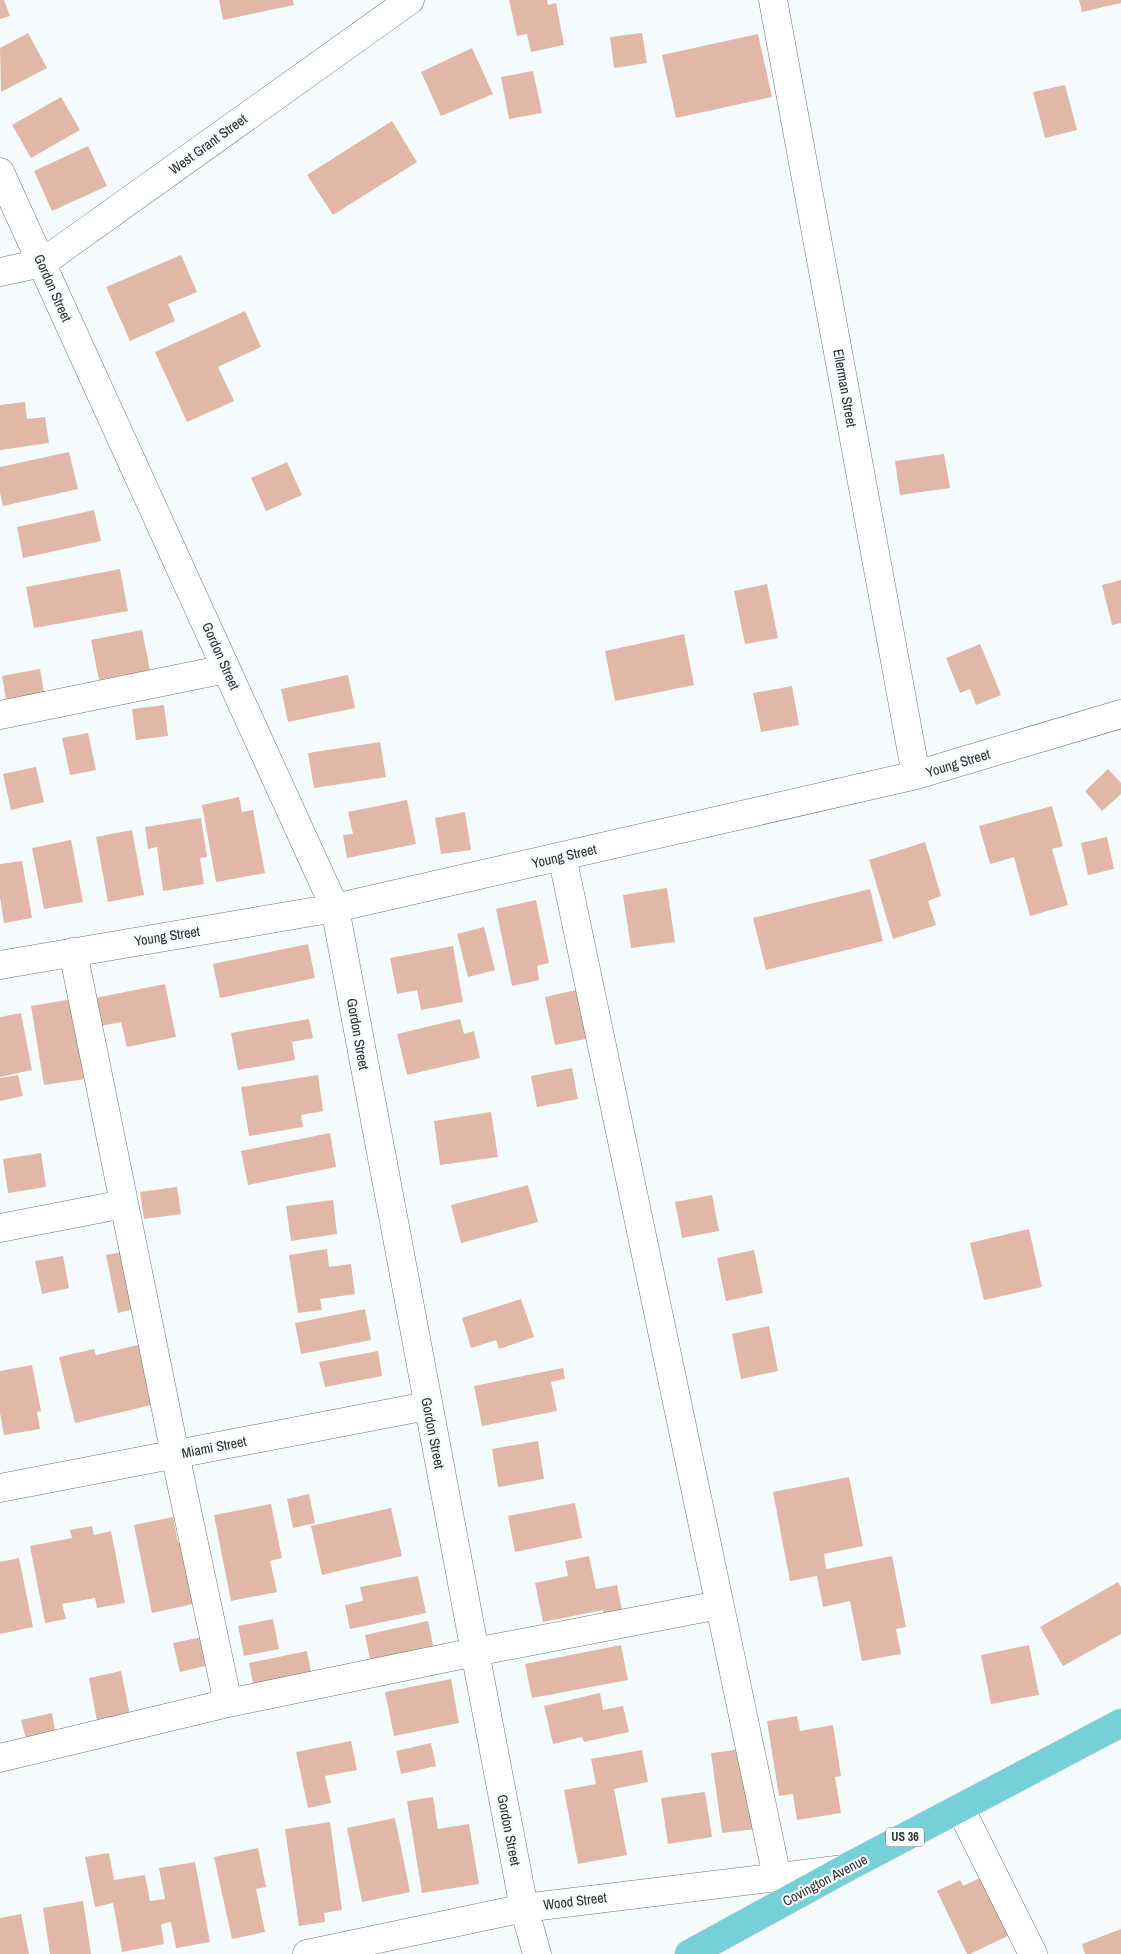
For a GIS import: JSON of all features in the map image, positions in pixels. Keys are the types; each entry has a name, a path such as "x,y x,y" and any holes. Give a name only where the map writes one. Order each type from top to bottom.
{"main road":[{"name":"Covington Avenue","path":"689,1954 846,1868 1121,1723"}],"street":[{"name":"West Grant Street","path":"0,272 42,263 410,0"},
{"name":"Ellerman Street","path":"774,0 916,775"},
{"name":"Gordon Street","path":"0,172 335,908 427,1406 524,1908 537,1954"},
{"path":"0,715 226,669"},
{"name":"Young Street","path":"0,966 335,908 916,775 1121,714"},
{"path":"562,856 777,1877"},
{"path":"73,952 175,1454 228,1703"},
{"path":"0,1228 124,1204"},
{"name":"Miami Street","path":"0,1488 427,1406"},
{"path":"0,1758 228,1703 475,1652 719,1605"},
{"path":"960,1808 1033,1954"},
{"name":"Wood Street","path":"307,1954 524,1908 846,1868"}],"building":[{"path":"0,0 4,0 10,16 0,19"},
{"path":"219,0 293,0 294,5 223,20"},
{"path":"509,0 547,0 548,5 556,3 564,45 531,52 527,34 517,36"},
{"path":"1079,0 1121,0 1121,3 1082,12"},
{"path":"28,33 47,68 1,92 0,48"},
{"path":"642,33 647,63 614,68 610,37"},
{"path":"758,34 772,97 676,118 662,55"},
{"path":"472,48 493,94 441,116 421,72"},
{"path":"533,71 542,113 509,119 501,77"},
{"path":"1065,85 1077,130 1045,138 1033,92"},
{"path":"61,97 80,130 31,158 12,125"},
{"path":"392,121 417,162 333,215 307,175"},
{"path":"88,146 107,186 52,211 34,171"},
{"path":"181,255 197,292 168,304 175,321 130,341 106,287"},
{"path":"245,311 261,347 218,367 234,401 187,422 155,352"},
{"path":"25,402 27,419 45,417 49,443 0,450 0,405"},
{"path":"69,452 78,489 3,506 0,493 0,467"},
{"path":"944,454 950,488 900,495 895,461"},
{"path":"287,462 302,495 266,511 251,478"},
{"path":"94,510 101,541 23,558 17,527"},
{"path":"120,569 128,611 34,628 26,587"},
{"path":"1121,580 1121,623 1112,625 1102,585"},
{"path":"767,584 778,638 745,644 734,591"},
{"path":"142,630 150,670 99,680 91,640"},
{"path":"684,634 694,685 615,701 605,651"},
{"path":"980,644 1001,695 976,705 970,689 960,693 946,658"},
{"path":"40,669 45,698 7,705 2,676"},
{"path":"348,675 355,708 288,722 281,689"},
{"path":"792,686 799,725 761,732 753,693"},
{"path":"164,705 168,736 136,740 132,709"},
{"path":"88,733 96,770 70,775 62,738"},
{"path":"380,742 386,777 314,788 308,753"},
{"path":"36,767 44,802 11,810 3,774"},
{"path":"1108,769 1121,783 1121,794 1102,811 1085,791"},
{"path":"239,797 242,812 253,810 265,873 216,882 202,805"},
{"path":"407,800 416,844 347,858 343,835 353,834 348,812"},
{"path":"1052,806 1063,846 1052,849 1068,905 1030,916 1014,857 990,864 979,826"},
{"path":"465,812 471,850 441,854 435,818"},
{"path":"201,818 207,857 200,858 204,884 163,891 157,847 148,849 145,827"},
{"path":"132,830 144,895 108,902 96,837"},
{"path":"1107,837 1114,869 1088,875 1081,843"},
{"path":"71,840 83,902 44,909 32,848"},
{"path":"925,842 941,896 928,901 936,925 893,939 869,860"},
{"path":"22,861 32,918 4,923 0,897 0,864"},
{"path":"667,888 675,942 631,948 623,895"},
{"path":"870,889 883,941 766,970 753,918"},
{"path":"536,900 549,963 537,966 539,980 512,986 496,909"},
{"path":"484,927 495,970 468,977 457,934"},
{"path":"308,944 315,978 220,998 213,964"},
{"path":"453,946 463,1002 421,1010 417,990 397,994 390,958"},
{"path":"165,984 176,1037 127,1047 121,1022 96,1027 90,999"},
{"path":"585,988 596,1037 555,1045 545,997"},
{"path":"73,999 85,1079 44,1085 31,1006"},
{"path":"21,1013 32,1070 0,1077 0,1017"},
{"path":"309,1019 313,1038 292,1042 295,1060 238,1070 231,1033"},
{"path":"460,1019 464,1034 474,1031 480,1058 407,1075 397,1034"},
{"path":"572,1068 578,1099 537,1107 531,1076"},
{"path":"18,1075 23,1096 0,1101 0,1078"},
{"path":"318,1075 323,1111 301,1115 303,1127 249,1136 241,1087"},
{"path":"491,1112 498,1157 440,1165 434,1121"},
{"path":"330,1133 336,1167 248,1185 241,1151"},
{"path":"41,1153 46,1187 8,1193 3,1159"},
{"path":"528,1185 538,1222 461,1243 451,1205"},
{"path":"177,1187 181,1214 144,1219 140,1192"},
{"path":"712,1195 719,1231 682,1238 675,1202"},
{"path":"333,1200 337,1234 291,1241 286,1206"},
{"path":"1029,1229 1042,1287 984,1300 970,1243"},
{"path":"327,1249 329,1267 351,1264 355,1294 320,1299 322,1310 298,1313 289,1255"},
{"path":"754,1250 763,1293 726,1301 717,1258"},
{"path":"126,1251 138,1308 118,1313 106,1255"},
{"path":"63,1256 69,1288 42,1294 35,1261"},
{"path":"521,1299 534,1337 499,1349 496,1340 471,1348 462,1318"},
{"path":"365,1309 371,1340 301,1354 295,1323"},
{"path":"769,1326 778,1371 741,1379 732,1334"},
{"path":"142,1344 156,1404 75,1423 59,1357 94,1349 96,1355"},
{"path":"378,1351 382,1376 325,1387 319,1362"},
{"path":"32,1365 41,1411 37,1412 40,1429 4,1435 0,1413 0,1371"},
{"path":"563,1368 565,1379 551,1382 557,1411 482,1426 474,1386"},
{"path":"538,1441 544,1479 498,1487 492,1449"},
{"path":"849,1477 863,1546 824,1554 826,1569 892,1556 906,1627 896,1629 901,1654 862,1661 850,1601 823,1607 817,1576 790,1581 773,1492"},
{"path":"309,1494 315,1523 293,1528 287,1499"},
{"path":"575,1503 582,1538 515,1552 508,1516"},
{"path":"271,1504 282,1558 270,1561 277,1592 231,1601 214,1515"},
{"path":"391,1508 402,1556 322,1575 311,1526"},
{"path":"173,1517 178,1542 189,1539 202,1602 152,1613 134,1525"},
{"path":"92,1526 94,1535 111,1531 125,1603 97,1608 95,1598 62,1604 66,1619 45,1623 30,1546 72,1538 70,1530"},
{"path":"589,1556 596,1589 617,1585 623,1615 605,1619 603,1610 543,1622 535,1583 568,1576 565,1561"},
{"path":"19,1558 33,1627 0,1634 0,1562"},
{"path":"418,1576 426,1613 350,1629 345,1605 363,1601 360,1587"},
{"path":"1118,1582 1121,1587 1121,1634 1063,1666 1040,1627"},
{"path":"273,1619 279,1649 244,1656 238,1626"},
{"path":"428,1621 436,1659 373,1673 365,1635"},
{"path":"207,1636 213,1664 180,1672 173,1643"},
{"path":"621,1645 628,1680 532,1698 525,1664"},
{"path":"1029,1645 1039,1695 991,1704 981,1655"},
{"path":"307,1651 313,1682 255,1694 249,1663"},
{"path":"121,1671 130,1715 97,1721 89,1678"},
{"path":"451,1679 459,1723 394,1736 385,1692"},
{"path":"600,1693 603,1710 623,1706 629,1732 584,1742 582,1737 553,1744 544,1706"},
{"path":"52,1713 56,1736 27,1743 21,1720"},
{"path":"797,1716 800,1731 833,1725 841,1776 835,1777 841,1813 797,1820 793,1794 779,1796 767,1721"},
{"path":"351,1741 357,1770 325,1776 331,1803 308,1808 296,1752"},
{"path":"431,1743 436,1766 401,1774 396,1751"},
{"path":"742,1749 766,1828 722,1833 711,1753"},
{"path":"642,1750 648,1782 614,1789 627,1855 578,1864 564,1790 596,1784 591,1759"},
{"path":"705,1792 712,1837 668,1844 661,1798"},
{"path":"433,1797 438,1829 469,1824 479,1884 422,1893 407,1801"},
{"path":"395,1818 410,1892 362,1902 347,1828"},
{"path":"330,1822 342,1910 324,1913 325,1922 299,1926 285,1829"},
{"path":"258,1848 266,1887 256,1889 265,1932 232,1939 214,1857"},
{"path":"109,1853 114,1880 145,1875 150,1901 165,1899 159,1868 195,1862 210,1942 176,1948 171,1922 161,1924 164,1944 122,1952 113,1903 95,1907 85,1857"},
{"path":"984,1876 1012,1934 967,1954 937,1891 960,1880 963,1886"},
{"path":"83,1901 91,1954 50,1954 43,1908"},
{"path":"21,1914 29,1954 0,1954 0,1918"},
{"path":"1121,1929 1121,1954 1085,1954 1082,1944"}]}
